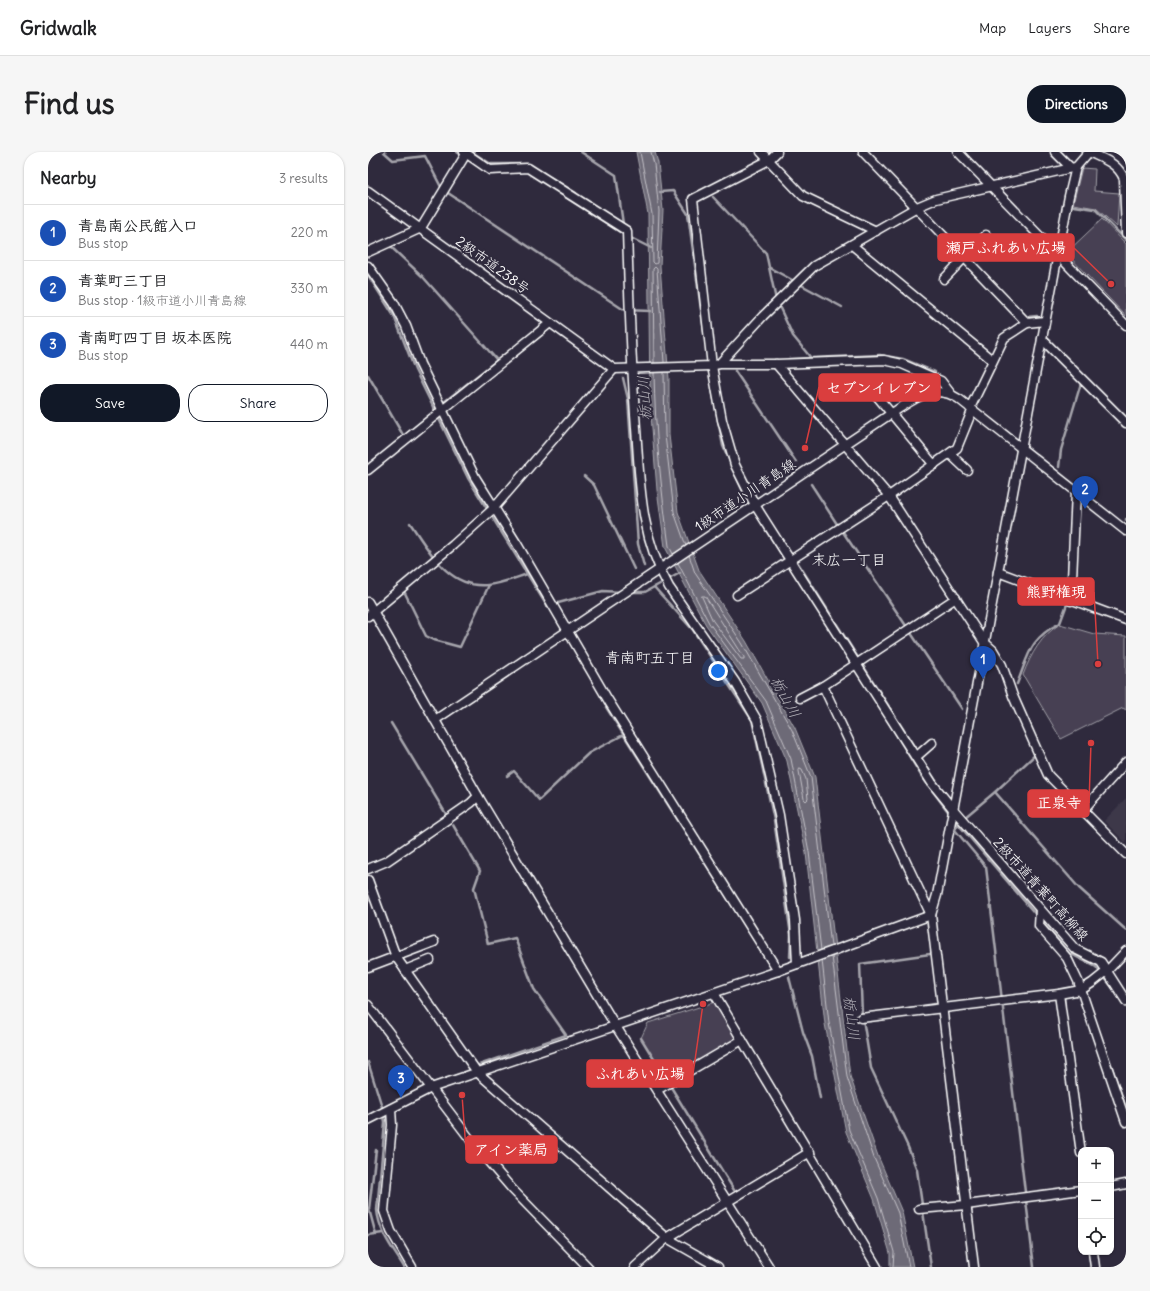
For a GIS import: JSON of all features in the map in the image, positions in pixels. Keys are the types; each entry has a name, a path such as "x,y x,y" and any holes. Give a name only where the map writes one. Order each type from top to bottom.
{"street":[{"path":"761,152 803,196 876,231"},
{"path":"768,160 777,152"},
{"path":"863,152 921,205 1027,323"},
{"path":"958,152 1126,325"},
{"path":"1055,152 1073,168"},
{"path":"715,365 814,266 921,205 936,199 991,185 1073,168 1089,152 1117,166 1121,172 1124,179 1126,233"},
{"path":"368,252 420,228 465,153 490,170 528,168 627,231 641,502 647,532 669,587 735,682 757,720 779,815 800,963"},
{"name":"2級市道青葉町高柳線","path":"768,160 693,199 715,365 728,445 735,465 755,505 788,563 857,663 932,783 1075,949 1101,962 1126,1001"},
{"path":"931,915 937,895 1046,321 1073,168"},
{"name":"2級市道238号","path":"368,191 614,369"},
{"path":"944,279 986,235"},
{"path":"852,245 992,360"},
{"path":"368,266 394,303 406,326 420,364 441,411 475,478 556,610 608,700 778,971"},
{"path":"736,596 889,496 957,448 992,360 1004,338 1027,323 1046,321"},
{"path":"368,470 550,323"},
{"path":"1042,339 1126,423"},
{"path":"371,614 453,545 494,508 614,369 884,360 902,364 941,381 951,394"},
{"path":"776,364 889,496 984,642 993,650 1002,665 1013,696 1048,775 1126,854"},
{"path":"870,389 892,413 934,465"},
{"name":"1級市道小川青島線","path":"435,720 636,585 662,571 704,539 892,413 919,397 936,390 951,394 1126,531"},
{"path":"950,454 966,470"},
{"path":"1071,601 1076,492"},
{"path":"998,572 1071,601 1126,620"},
{"path":"800,698 823,686 956,598"},
{"path":"368,602 371,614 435,720 478,796 616,1025 769,1267"},
{"path":"823,686 931,915 974,1267"},
{"path":"916,757 925,751 932,743"},
{"path":"1083,810 1126,762"},
{"path":"368,869 387,861 471,803 478,796"},
{"path":"368,880 393,958 405,970 477,1072 667,1238 718,1267"},
{"path":"1040,909 1039,926 1067,958 1084,988 1126,1122"},
{"path":"368,1120 431,1088 778,971 931,915"},
{"path":"368,967 434,942"},
{"path":"861,1018 1059,994 1084,988 1107,971 1126,951"},
{"path":"405,970 430,960"},
{"path":"714,993 810,1152 877,1267"},
{"path":"1059,994 1080,1147"},
{"path":"368,1004 476,1147 512,1189 587,1267"},
{"path":"657,1090 742,1040"},
{"path":"391,1109 392,1125 384,1211 391,1231 412,1267"},
{"path":"635,1267 667,1238 810,1152"},
{"path":"1114,1186 1126,1184"},
{"path":"919,1209 966,1206 1078,1190"},
{"path":"1093,1255 1094,1267"}],"shaded area":[{"path":"1082,168 1095,169 1094,191 1119,193 1117,227 1096,208 1073,204"},
{"path":"1102,219 1126,244 1126,316 1066,253"},
{"path":"1060,624 1094,634 1126,636 1126,710 1123,708 1061,739 1023,675 1037,646 1047,634"},
{"path":"1126,798 1126,843 1104,821"},
{"path":"715,1002 738,1041 668,1082 641,1038 648,1023"}],"water":[{"path":"636,152 655,152 658,163 663,210 660,266 669,379 669,435 678,512 699,570 746,641 795,728 815,777 850,1076 878,1156 902,1212 913,1267 890,1267 890,1253 874,1199 846,1132 825,1024 806,853 787,761 762,703 706,625 665,547 657,490 650,403 648,214"}],"waterway":[{"path":"384,152 393,160 425,156 442,189 624,310 651,311"},
{"path":"457,152 463,156"},
{"path":"472,152 491,164 526,164"},
{"path":"581,152 616,175 623,224"},
{"path":"550,177 576,193 575,195"},
{"path":"660,192 673,191 688,214 705,339"},
{"path":"559,193 623,234 651,248"},
{"path":"910,195 930,216"},
{"path":"713,197 766,253 776,300"},
{"path":"1074,206 1095,209 1126,240"},
{"path":"391,247 423,277 496,359 496,361 444,402 433,407"},
{"path":"976,264 1027,317 1037,316"},
{"path":"770,268 842,307"},
{"path":"368,275 394,316 415,370 468,478 547,606 603,591 621,592"},
{"path":"778,304 793,336 811,358"},
{"path":"789,359 880,355 903,359 935,372"},
{"path":"735,371 796,462"},
{"path":"368,375 403,435"},
{"name":"栃山川","path":"623,378 628,399 638,544 644,566"},
{"path":"1059,467 1061,450 1081,383"},
{"path":"1082,384 1126,427"},
{"path":"712,389 723,446 731,464"},
{"path":"734,472 746,498 786,561"},
{"path":"584,476 594,485 634,569"},
{"path":"811,484 837,524"},
{"path":"410,523 433,556 451,575 462,581 474,585 488,585 527,574"},
{"path":"843,532 962,709"},
{"path":"1017,684 1031,648 1042,635 1060,623 1067,604 1069,555"},
{"path":"798,563 938,784"},
{"path":"630,592 645,592 680,573"},
{"path":"385,607 404,591 426,636 434,640 460,647 489,585"},
{"path":"654,587 693,630 752,720 774,820 791,935 790,957"},
{"path":"875,700 922,777 950,814"},
{"path":"606,707 769,964"},
{"path":"391,723 446,814"},
{"path":"507,776 514,771 539,800 589,753 623,735"},
{"path":"964,818 1035,755"},
{"path":"995,792 1079,888 1126,930"},
{"path":"953,818 1037,916"},
{"path":"958,823 955,830 986,867 1034,1267"},
{"path":"453,825 480,871 474,888 488,944 515,938 534,989 566,1035 479,1065"},
{"path":"1042,921 1070,954 1078,972"},
{"name":"栃山川","path":"862,1014 860,964 930,954"},
{"path":"1071,954 1096,967 1115,991"},
{"path":"789,977 803,1032 812,1056 820,1098"},
{"path":"1064,998 1065,1005"},
{"path":"423,1002 466,1063"},
{"path":"1122,1002 1126,1007"},
{"path":"896,1010 935,1004"},
{"name":"栃山川","path":"863,1019 871,1068 908,1147 917,1170 931,1267"},
{"path":"641,1038 734,1190"},
{"path":"1108,1056 1126,1108"},
{"path":"368,1062 383,1110"},
{"path":"384,1114 385,1123 377,1210 378,1218 391,1247 404,1267"},
{"path":"376,1150 369,1209 376,1235"},
{"path":"606,1190 646,1225"},
{"path":"368,1235 383,1233"}],"place":[{"name":"瀬戸ふれあい広場","path":"1111,284"},
{"name":"セブンイレブン","path":"805,448"},
{"name":"青葉町三丁目","path":"1085,509"},
{"name":"熊野権現","path":"1098,664"},
{"name":"青島南公民館入口","path":"983,679"},
{"name":"正泉寺","path":"1091,743"},
{"name":"ふれあい広場","path":"703,1004"},
{"name":"アイン薬局","path":"462,1095"},
{"name":"青南町四丁目 坂本医院","path":"401,1098"}],"district":[{"name":"末広一丁目","path":"849,559"},
{"name":"青南町五丁目","path":"650,657"}]}
